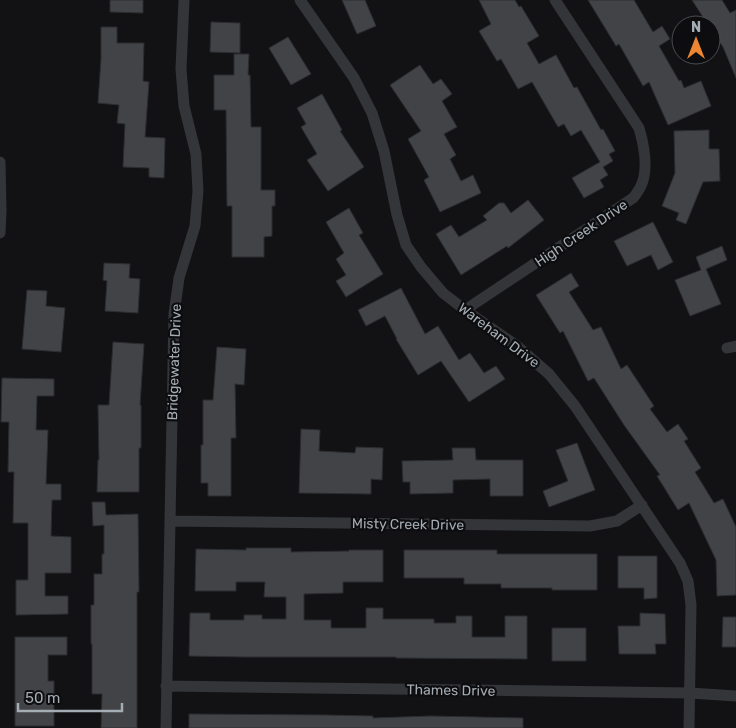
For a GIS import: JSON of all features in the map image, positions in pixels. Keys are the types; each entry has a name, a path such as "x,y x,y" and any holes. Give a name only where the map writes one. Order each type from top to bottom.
{"street":[{"name":"Bridgewater Drive","path":"166,728 174,314 180,278 195,226 198,191 196,154 184,106 181,69 184,0"},
{"name":"Wareham Drive","path":"300,0 354,78 372,113 384,151 397,215 406,245 421,267 443,293 517,346 549,374 575,406 680,563 688,582 691,605 689,728"},
{"name":"High Creek Drive","path":"466,310 633,198 641,187 645,174 644,143 639,128 555,0"},
{"path":"0,162 0,232"},
{"name":"Misty Creek Drive","path":"170,521 590,526 617,521 642,505"},
{"name":"Thames Drive","path":"166,686 690,693 736,696"}],"building":[{"path":"110,0 143,0 143,13 110,12"},
{"path":"342,0 365,0 376,26 357,34"},
{"path":"479,0 515,0 519,7 521,6 539,36 527,43 539,64 556,55 574,88 577,87 615,151 609,154 613,161 603,167 608,175 600,180 604,187 584,198 572,178 600,162 581,130 571,136 564,124 558,127 532,82 518,89 501,59 497,61 479,31 491,24"},
{"path":"588,0 634,0 653,32 662,26 670,39 659,46 679,81 681,80 684,88 701,81 711,106 668,125 649,82 643,86 619,44 616,46"},
{"path":"692,0 722,0 730,13 736,10 736,78 721,44 721,15 702,15"},
{"path":"211,22 240,23 240,53 210,52"},
{"path":"101,27 117,27 117,43 144,43 143,81 149,82 145,137 165,138 164,178 149,177 149,168 123,167 125,124 117,123 119,105 98,103"},
{"path":"288,37 311,74 291,85 269,48"},
{"path":"234,54 249,54 248,75 250,75 251,127 261,127 261,190 275,190 275,206 272,206 272,236 264,237 264,257 232,257 232,206 227,206 226,110 214,110 214,75 234,75"},
{"path":"420,65 433,84 441,79 452,94 442,101 457,127 444,134 456,155 450,159 461,181 473,175 481,193 440,212 424,180 429,177 408,139 421,131 390,85"},
{"path":"322,94 342,130 340,131 364,167 328,191 307,160 317,154 301,127 306,124 297,108"},
{"path":"709,130 709,149 719,149 720,181 703,182 686,224 676,220 679,213 662,206 675,173 674,131"},
{"path":"528,200 544,220 508,248 507,246 461,275 436,234 451,225 459,237 487,220 483,216 499,203 504,203 511,213"},
{"path":"349,208 363,233 359,235 383,274 346,297 336,281 346,275 336,259 344,253 326,222"},
{"path":"653,222 673,262 658,270 651,255 627,266 614,241"},
{"path":"722,246 727,260 706,269 721,304 690,316 675,280 701,270 696,257"},
{"path":"104,263 130,264 129,278 140,279 138,313 105,311 107,281 103,280"},
{"path":"571,273 579,286 569,292 593,330 601,327 621,369 627,365 654,406 650,409 667,432 678,424 688,439 684,441 701,468 695,472 714,503 723,499 736,527 736,595 717,596 716,560 689,503 678,510 657,476 660,475 624,425 594,378 588,381 563,331 560,333 536,295"},
{"path":"401,288 425,334 438,326 459,360 470,353 484,373 496,366 505,379 469,402 441,361 418,375 396,339 385,316 366,326 358,310"},
{"path":"27,290 47,291 46,306 65,308 61,352 22,349"},
{"path":"113,342 144,344 140,405 139,492 97,492 99,460 98,405 109,405"},
{"path":"217,347 246,349 244,385 235,384 236,438 231,438 231,496 208,496 208,483 201,483 203,400 213,400"},
{"path":"2,378 54,379 54,396 37,396 36,430 48,430 46,484 61,484 61,500 52,500 51,536 71,537 71,573 45,573 45,596 68,596 68,614 16,615 16,580 28,580 28,523 13,523 14,472 8,472 9,422 1,422"},
{"path":"301,429 320,430 319,451 355,453 356,447 383,448 382,480 371,479 371,494 299,493"},
{"path":"577,443 595,490 549,507 543,491 568,481 556,450"},
{"path":"452,448 475,448 476,460 523,460 523,496 490,496 490,479 453,480 453,493 410,494 410,482 403,482 402,461 453,460"},
{"path":"92,502 105,502 106,515 138,514 137,728 101,728 102,694 92,694 91,605 94,605 94,574 102,574 104,525 93,526"},
{"path":"246,548 291,548 291,552 383,550 383,582 343,582 343,593 304,594 304,620 331,620 331,628 366,628 366,608 383,608 383,619 434,619 434,623 456,623 456,616 472,616 472,637 505,637 505,616 527,616 527,659 189,656 190,613 210,613 210,620 244,620 244,615 262,615 262,619 286,619 286,597 264,597 265,582 236,582 236,591 195,591 196,549 246,550"},
{"path":"404,550 497,550 497,554 597,554 597,590 501,588 501,584 464,584 464,578 404,578"},
{"path":"618,556 657,556 657,598 644,599 644,588 618,588"},
{"path":"640,613 665,614 666,644 655,644 656,654 619,654 618,626 640,626"},
{"path":"723,617 736,617 736,647 722,647"},
{"path":"552,628 586,628 586,661 552,661"},
{"path":"15,637 67,637 67,655 48,655 48,681 54,681 54,726 15,726"},
{"path":"189,714 373,716 373,718 431,716 523,718 523,728 189,728"}]}
